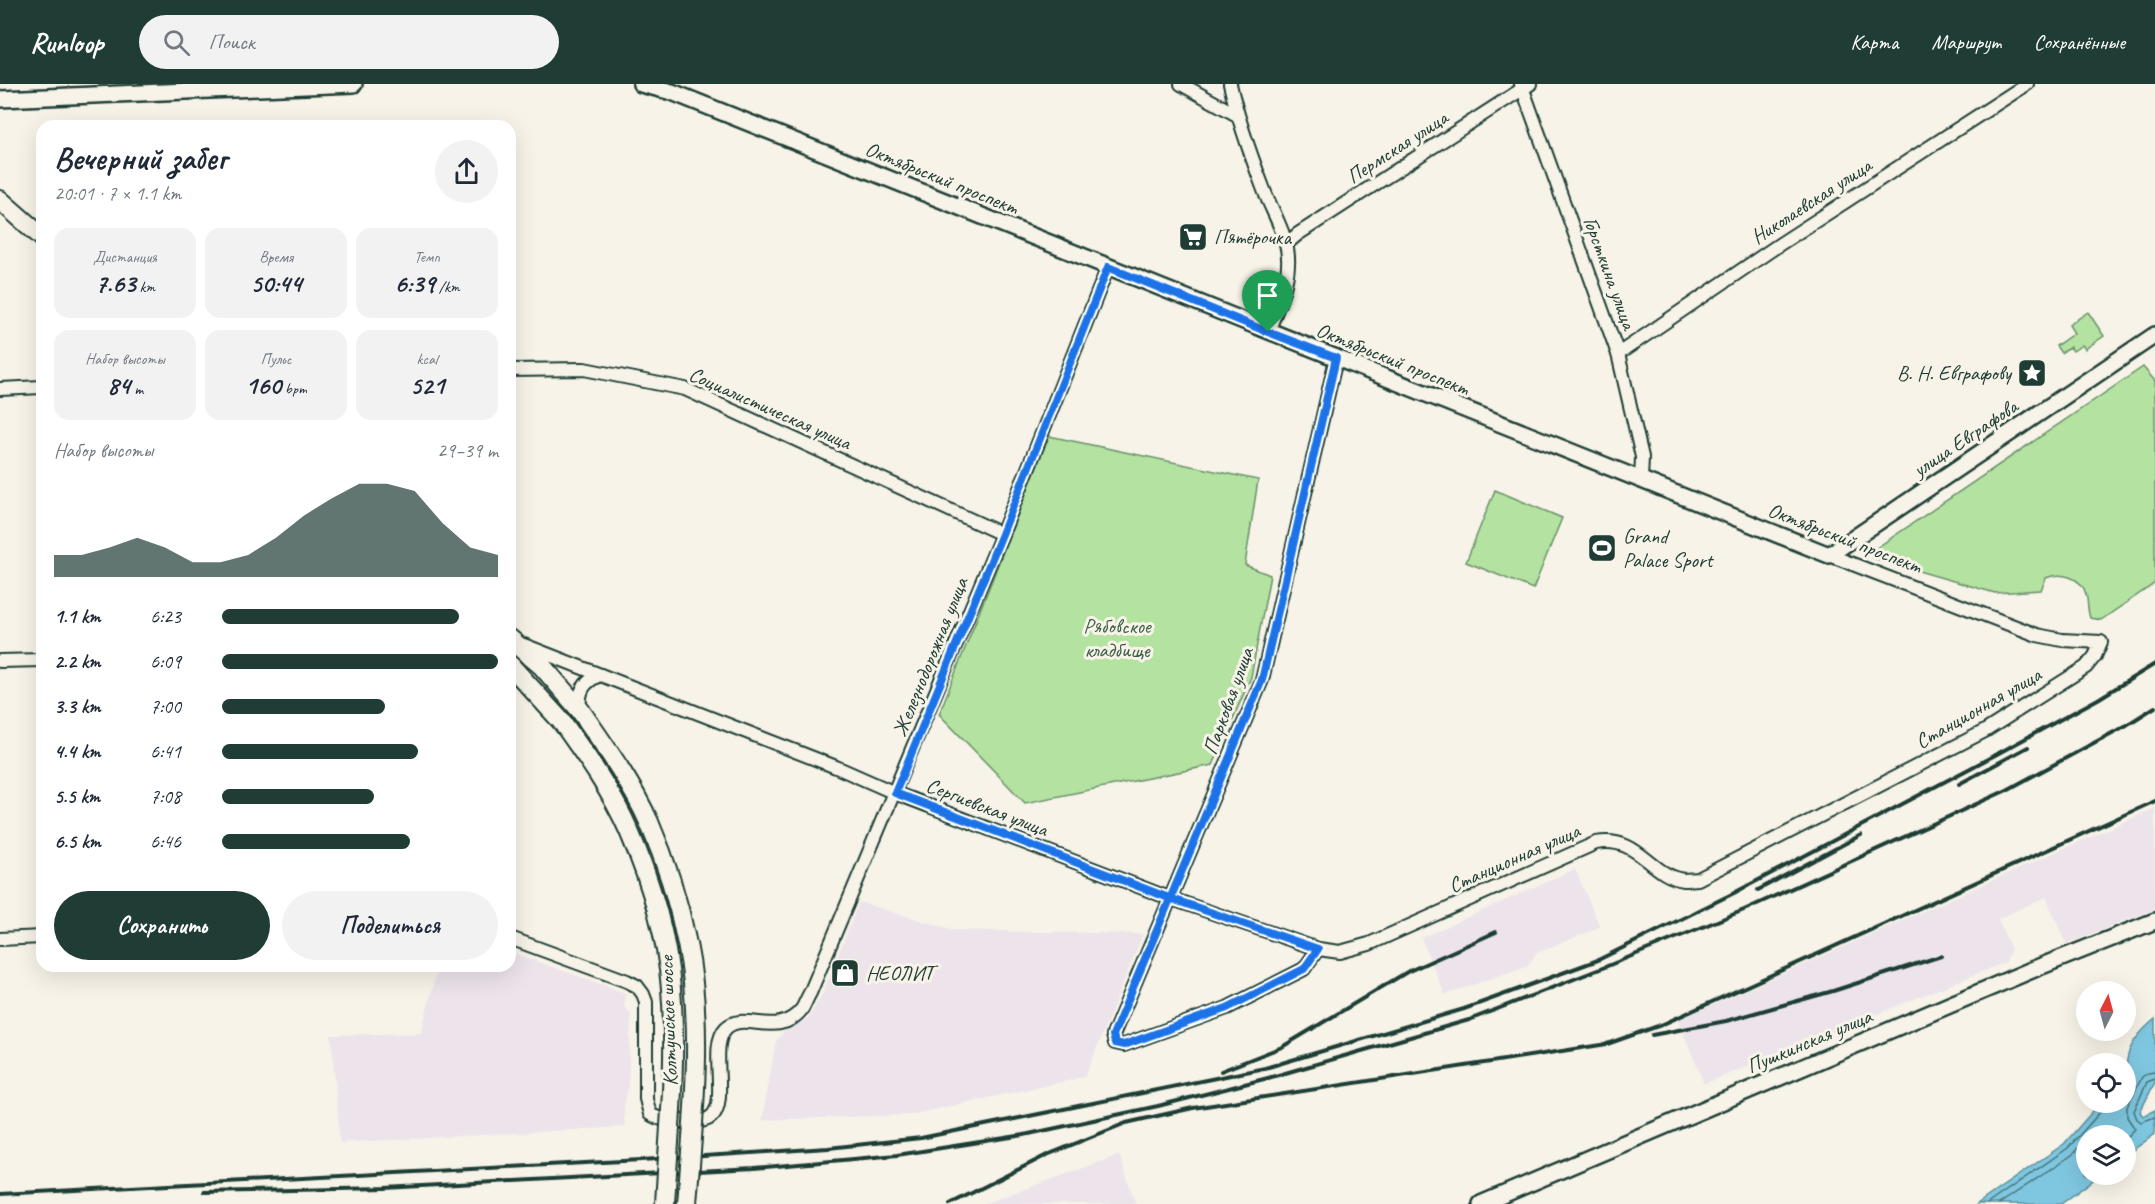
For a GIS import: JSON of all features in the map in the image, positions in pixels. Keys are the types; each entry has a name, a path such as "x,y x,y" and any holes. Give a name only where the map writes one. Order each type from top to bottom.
{"main road":[{"path":"0,200 36,232"},
{"name":"Колтушское шоссе","path":"516,644 542,666 580,710 624,773 649,822 669,874 688,945 693,986 695,1037 687,1204"},
{"name":"Колтушское шоссе","path":"516,672 562,722 605,784 629,830 647,879 666,950 672,989 673,1036 665,1204"}],"street":[{"path":"0,99 354,84"},
{"name":"Октябрьский проспект","path":"641,84 672,92 1268,332 1829,555 2037,635 2061,640 2101,642"},
{"path":"1181,84 1237,116"},
{"path":"1230,84 1237,116 1264,192 1286,244 1289,263 1286,283 1268,332"},
{"name":"Николаевская улица","path":"1618,354 1780,244 2027,84"},
{"name":"Горсткина улица","path":"1524,86 1618,354 1642,457 1641,480"},
{"name":"Пермская улица","path":"1286,244 1524,86"},
{"name":"Железнодорожная улица","path":"516,940 622,978 637,986 646,1002 647,1106 650,1113 657,1118 696,1122 713,1116 717,1108 721,1034 734,1023 769,1025 785,1022 801,1010 810,993 1002,534 1108,267"},
{"name":"улица Евграфова","path":"1829,555 2155,335"},
{"name":"Парковая улица","path":"1318,949 1304,969 1227,1008 1124,1045 1115,1043 1113,1035 1262,680 1336,358"},
{"name":"Социалистическая улица","path":"516,370 584,369 685,389 1002,534"},
{"path":"0,389 36,387"},
{"name":"Сергиевская улица","path":"516,641 815,758 895,793 1169,898 1318,949"},
{"name":"Станционная улица","path":"1318,949 1340,952 1370,944 1603,842 1622,843 1670,875 1684,880 1698,879 1985,731 2086,667 2095,656 2101,642"},
{"path":"0,662 36,660"},
{"path":"580,710 579,698 582,688 589,680 600,675"},
{"name":"Пушкинская улица","path":"1481,1204 2034,969 2155,921"},
{"path":"0,939 36,937"}],"shaded area":[{"path":"2155,808 2155,909 2066,944 2046,897 1998,919 2011,949 2006,962 1704,1084 1678,1020"},
{"path":"1575,869 1600,927 1537,953 1527,966 1445,995 1421,938"},
{"path":"859,902 954,930 1143,934 1085,1077 909,1115 762,1120 776,1041 784,1031 808,1018 822,995"},
{"path":"516,954 626,993 624,1006 631,1014 628,1087 624,1107 625,1127 340,1143 331,1035 421,1033 436,972 516,972"},
{"path":"1119,1155 1136,1204 983,1204"}],"green space":[{"path":"2088,312 2104,336 2085,349 2082,345 2073,351 2070,347 2061,353 2056,346 2074,333 2069,325"},
{"path":"2143,367 2155,381 2155,583 2101,620 2090,618 2087,596 2083,588 2075,579 2069,577 2057,575 2046,578 2041,590 1995,593 1873,558 1875,549"},
{"name":"Рябовское кладбище","path":"1049,436 1258,480 1245,565 1270,575 1251,677 1213,765 1025,803 939,714"},
{"path":"1495,490 1562,518 1533,589 1466,562"}],"water":[{"path":"2155,1019 2155,1082 2140,1112 2143,1116 2155,1110 2155,1134 2136,1148 2136,1125 2081,1125 2091,1113 2136,1113 2136,1053 2129,1053 2136,1038"},
{"path":"2076,1130 2076,1185 2087,1185 2061,1204 1977,1204 2064,1144"}],"railway":[{"path":"0,1194 828,1148 921,1138 1265,1068 1464,1009 1598,960 1734,893 1997,754 2098,699 2155,664"},
{"path":"204,1192 385,1188 754,1168 897,1155 1024,1135 1158,1106 1268,1078 1469,1020 1600,969 1744,910 2007,790 2125,726 2155,707"},
{"path":"1959,784 2028,747"},
{"path":"950,1204 1047,1155 1126,1123 1193,1108 1607,1044 1661,1025 2155,801"},
{"path":"1758,890 1861,835"},
{"path":"1221,1071 1282,1047 1407,972 1496,932"},
{"path":"1652,1035 1726,1021 1833,991 1941,956"}],"place":[{"name":"Пятёрочка","path":"1193,237"},
{"name":"В. Н. Евграфову","path":"2032,373"},
{"name":"Grand Palace Sport","path":"1602,548"},
{"name":"НЕОЛИТ","path":"845,973"}],"route":[{"path":"1268,332 1108,267 1002,534 895,793 1169,898 1318,949 1304,969 1227,1008 1124,1045 1115,1043 1113,1035 1169,898 1262,680 1336,358 1268,332"}]}
